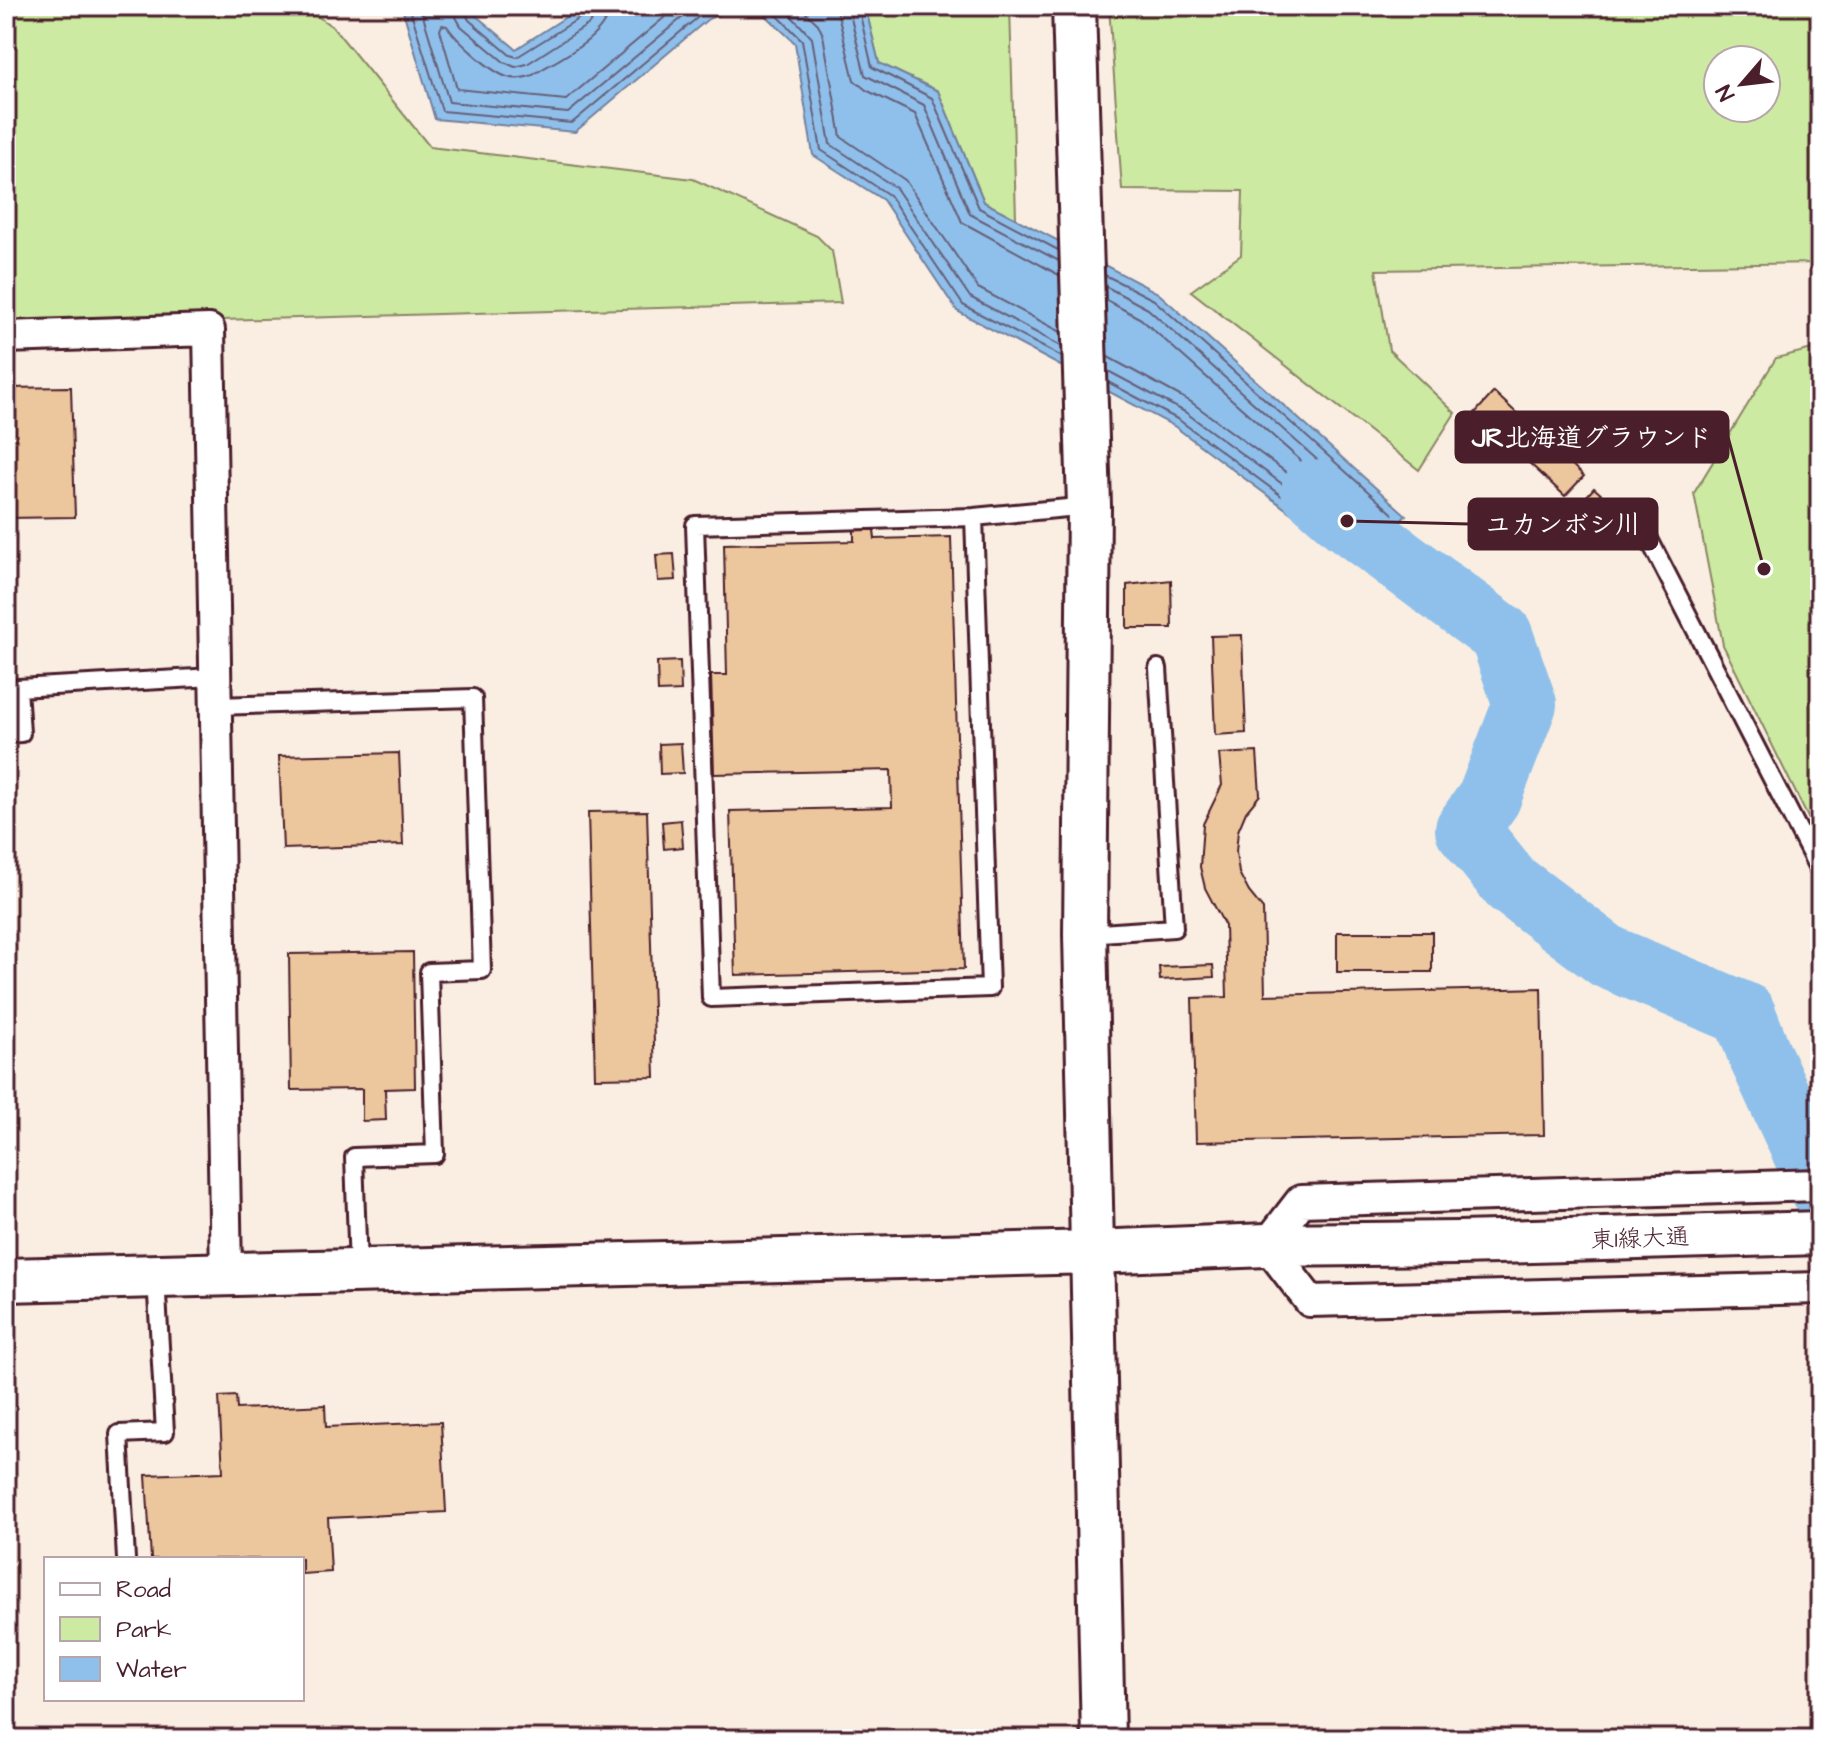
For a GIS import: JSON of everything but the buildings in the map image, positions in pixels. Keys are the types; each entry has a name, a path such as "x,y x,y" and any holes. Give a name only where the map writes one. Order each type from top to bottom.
{"street":[{"path":"1074,6 1089,506 1085,934 1103,1739"},
{"path":"6,337 209,330 226,1274"},
{"path":"1805,1288 1310,1301 1267,1245 1301,1201 1820,1185"},
{"name":"東1線大通","path":"6,1280 1820,1233"}],"lane":[{"path":"974,517 990,988 711,998 695,525 974,517 1089,506"},
{"path":"1636,514 1820,872"},
{"path":"1085,934 1174,928 1158,668"},
{"path":"6,734 21,733 18,688 473,698 482,970 429,972 435,1154 354,1157 358,1270"},
{"path":"126,1557 119,1434 165,1432 156,1276"}],"green space":[{"path":"6,6 303,6 334,28 430,147 693,179 817,236 832,251 841,303 6,326"},
{"path":"865,6 1010,6 1016,219 984,202 938,91 879,63"},
{"path":"1109,6 1820,6 1820,263 1376,270 1389,350 1455,413 1419,470 1191,291 1241,255 1243,191 1122,190"},
{"path":"1820,347 1820,842 1723,645 1694,493 1776,358"}],"water":[{"path":"399,6 476,6 474,14 516,49 583,6 740,6 708,19 575,132 435,119"},
{"path":"756,6 865,6 879,63 938,91 984,202 1158,293 1406,515 1364,567 1174,426 957,311 883,200 813,155 795,43"}],"waterway":[{"path":"1313,491 1347,521 1501,635 1525,704 1489,798 1467,829 1511,884 1608,957 1744,1014 1820,1187"}],"place":[{"name":"ユカンボシ川","path":"1347,521"},
{"name":"JR北海道グラウンド","path":"1764,569"}]}
